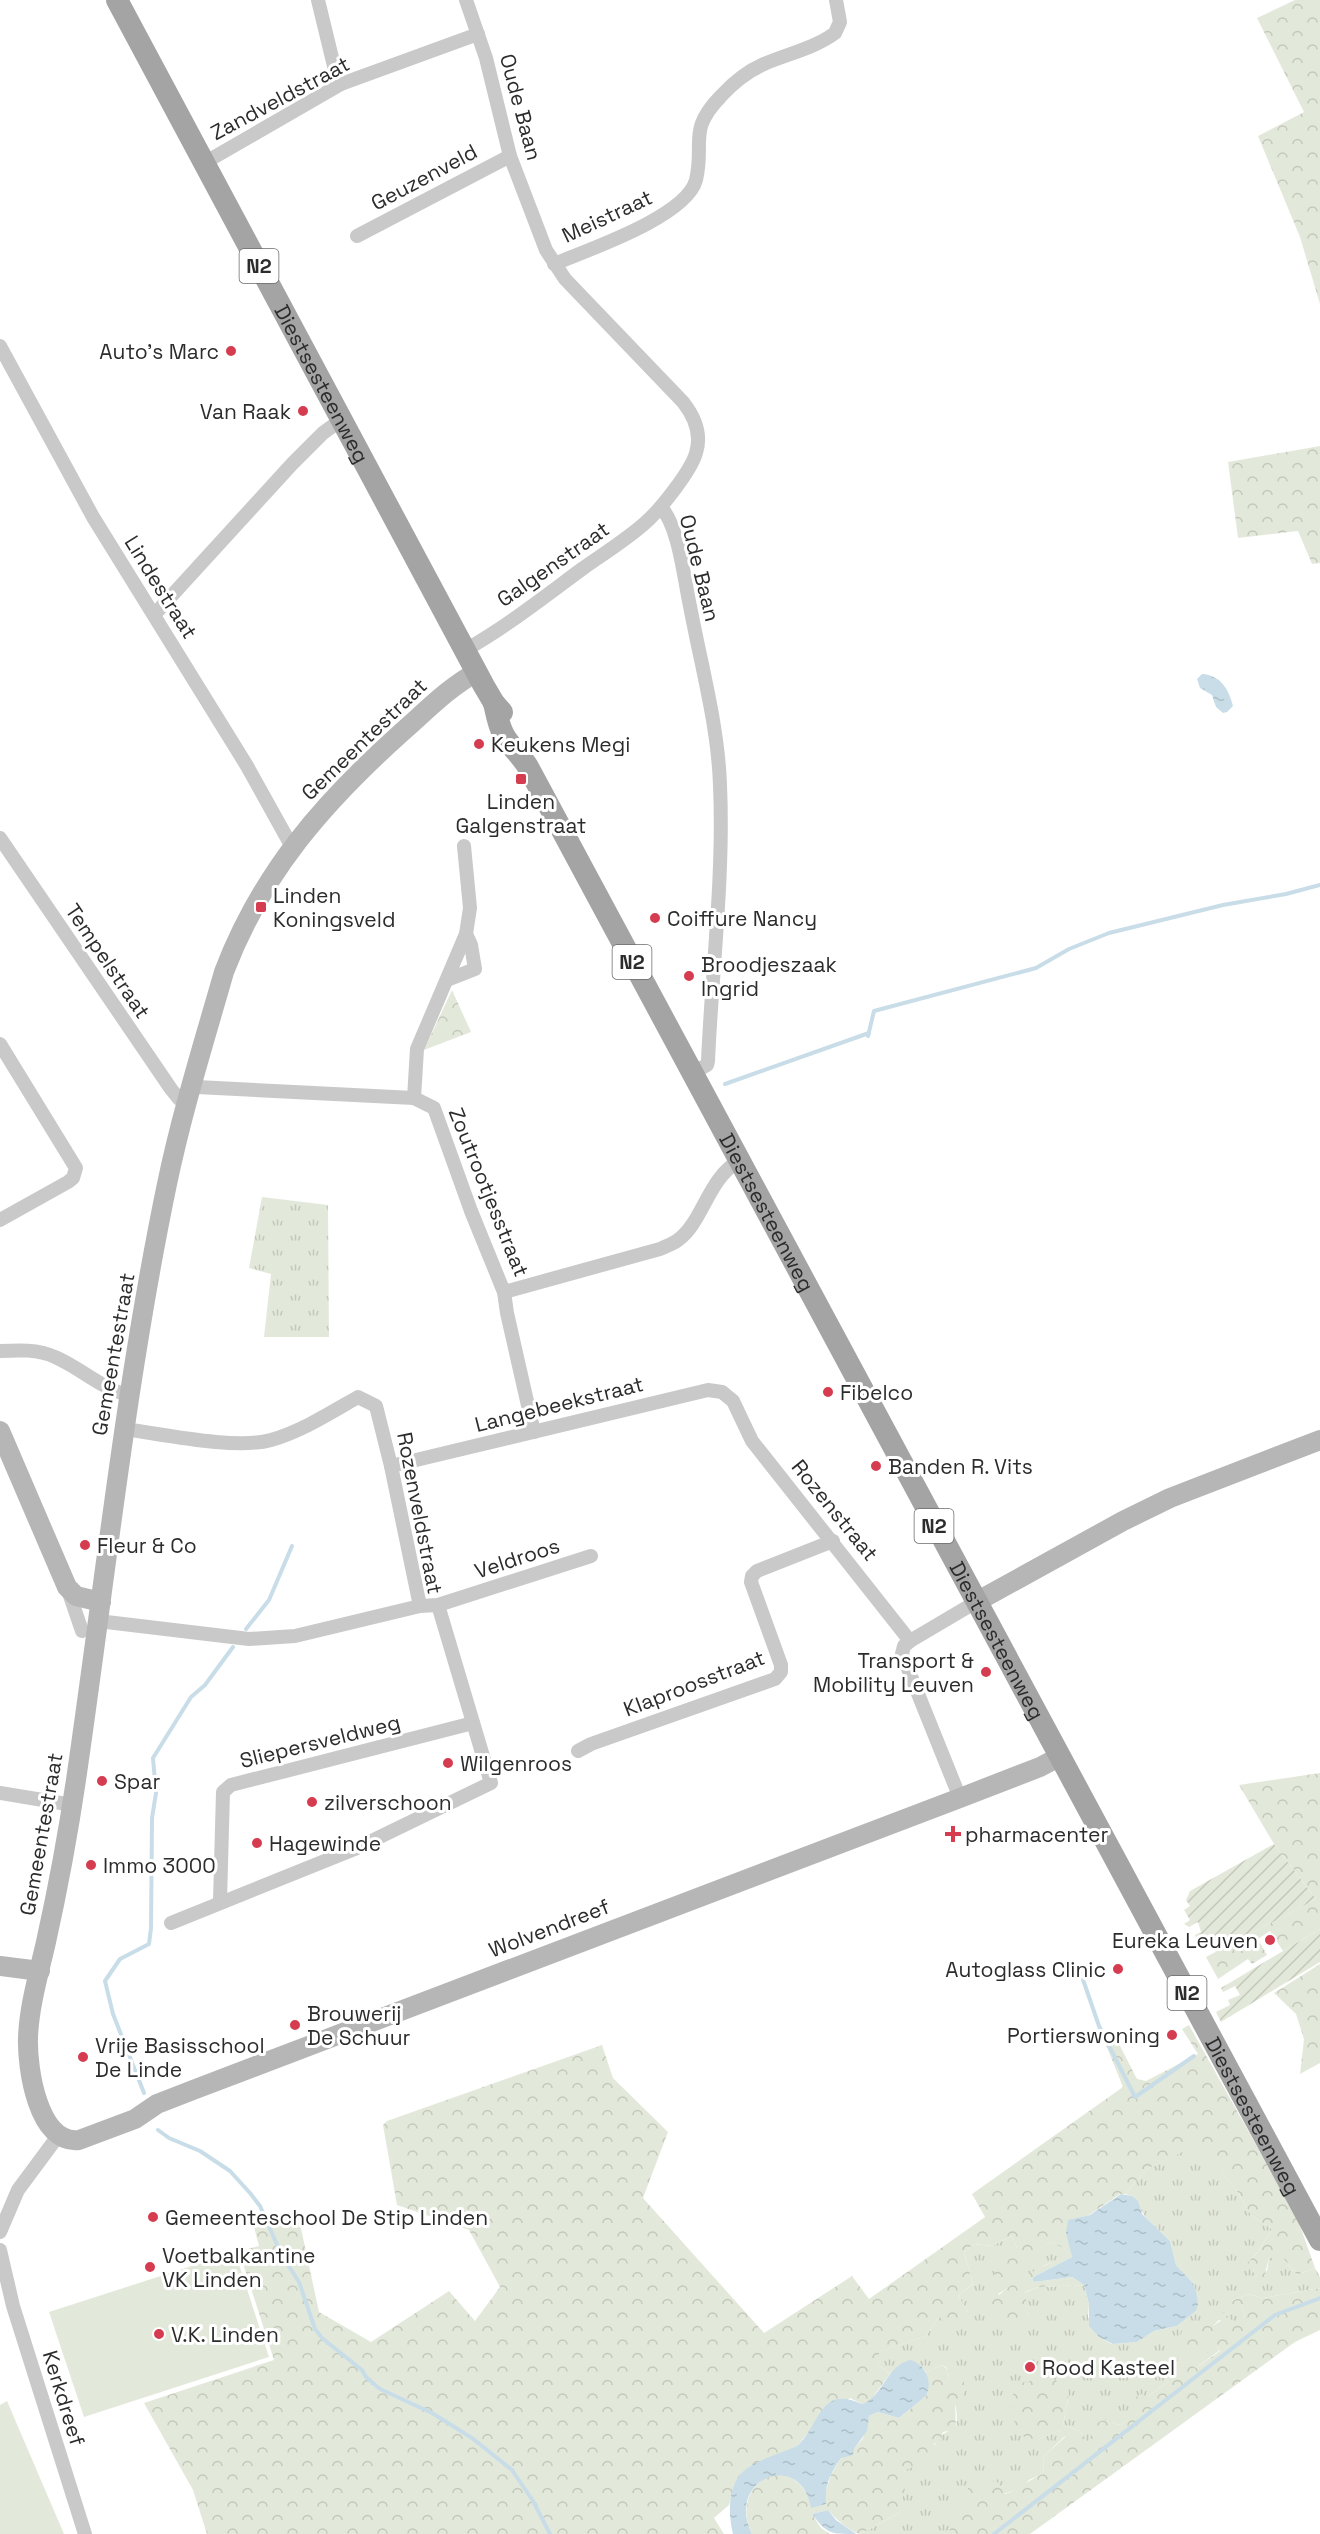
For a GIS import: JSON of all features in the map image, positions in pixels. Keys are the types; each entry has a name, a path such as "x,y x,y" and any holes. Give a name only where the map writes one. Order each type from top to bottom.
{"main road":[{"name":"Diestsesteenweg","path":"117,0 494,703 498,724 508,741 521,754 1320,2240"}],"street":[{"path":"318,0 334,66 341,84"},
{"name":"Oude Baan","path":"466,0 478,34 510,156 546,250 565,279 692,414 697,429 696,454 660,507 667,515 672,528 687,592 716,742 720,783 721,825 708,1061 692,1073"},
{"name":"Meistraat","path":"554,264 641,227 684,198 696,181 698,139 702,121 712,105 731,86 756,68 835,33 840,21 836,0"},
{"name":"Zandveldstraat","path":"204,163 341,84 478,34"},
{"name":"Geuzenveld","path":"357,236 510,156"},
{"name":"Lindestraat","path":"0,346 61,460 247,766 292,847"},
{"path":"154,615 292,464 323,433 341,420"},
{"name":"Galgenstraat","path":"465,650 636,530 660,507"},
{"name":"Gemeentestraat","path":"55,2140 43,2114 28,2054 29,2021 73,1805 94,1618 129,1395 168,1183 224,972 237,938 255,902 292,847 360,770 427,710 466,678 477,672"},
{"name":"Tempelstraat","path":"0,838 171,1089 179,1099 190,1095"},
{"path":"190,1095 197,1087 414,1098 417,1049 466,933 470,908 464,846"},
{"path":"447,980 475,969 471,945 466,933"},
{"path":"0,1044 76,1168 73,1178 68,1182 0,1220"},
{"name":"Zoutrootjesstraat","path":"414,1098 434,1108 478,1229 504,1292 660,1249 679,1240 727,1169 739,1161"},
{"path":"504,1292 534,1432"},
{"path":"0,1351 39,1352 54,1356 109,1389 129,1395"},
{"name":"Langebeekstraat","path":"392,1466 708,1390 722,1392 733,1401"},
{"name":"Rozenveldstraat","path":"94,1618 249,1639 295,1636 420,1606 392,1466 376,1406 358,1397 291,1433 268,1441 223,1443 124,1429"},
{"name":"Rozenstraat","path":"733,1401 752,1441 910,1641"},
{"path":"0,1431 67,1587 94,1618"},
{"path":"960,1798 902,1654 904,1646 976,1602 1123,1521 1170,1498 1320,1440"},
{"name":"Klaproosstraat","path":"578,1751 591,1743 775,1679 781,1672 781,1665 751,1582 752,1576 757,1571 833,1541"},
{"name":"Veldroos","path":"420,1606 438,1605 591,1556"},
{"path":"67,1587 82,1599 94,1618"},
{"path":"171,1923 357,1848 491,1783 438,1605"},
{"name":"Sliepersveldweg","path":"220,1902 223,1792 231,1785 473,1723"},
{"name":"Wolvendreef","path":"55,2140 79,2140 129,2122 157,2104 960,1798 1040,1767 1059,1757"},
{"path":"0,1793 73,1805"},
{"path":"0,1966 40,1971"},
{"path":"0,2232 18,2190 55,2140"},
{"name":"Kerkdreef","path":"0,2250 2,2274 85,2534"}],"green space":[{"path":"1295,0 1320,0 1320,304 1300,237 1258,136 1304,112 1257,18"},
{"path":"1320,446 1320,563 1312,564 1298,531 1238,538 1228,462"},
{"path":"452,990 471,1032 424,1050"},
{"path":"262,1197 328,1205 329,1337 264,1337 271,1274 249,1268"},
{"path":"1320,1773 1320,1929 1283,1951 1270,1931 1258,1939 1267,1955 1252,1964 1248,1959 1218,1979 1206,1957 1316,1899 1274,1844 1239,1785"},
{"path":"1274,1844 1316,1899 1216,1952 1204,1936 1197,1940 1195,1935 1201,1932 1198,1922 1189,1927 1184,1924 1190,1920 1184,1910 1190,1906 1186,1900 1190,1891"},
{"path":"1320,1929 1320,1962 1221,2022 1216,2012 1230,2005 1228,2000 1240,1995 1235,1986 1223,1992 1221,1988"},
{"path":"1320,1964 1320,2063 1300,2074 1304,2039 1296,2014 1274,1993"},
{"path":"1189,2025 1298,2220 1315,2268 1297,2275 1283,2258 1269,2258 1263,2281 1245,2265 1258,2252 1272,2229 1251,2215 1237,2191 1199,2144 1147,2169 1125,2194 1120,2194 1089,2215 1068,2221 1072,2257 1032,2279 1034,2282 1072,2277 1084,2285 1038,2287 1025,2292 1028,2318 1013,2325 994,2322 987,2307 1024,2277 1067,2256 1065,2249 1051,2242 1032,2254 1006,2282 994,2278 994,2263 1017,2248 1012,2236 992,2246 974,2244 964,2252 973,2284 958,2296 968,2312 953,2328 939,2317 926,2336 879,2352 878,2365 890,2374 870,2401 862,2404 850,2398 808,2433 797,2446 734,2485 729,2505 714,2518 724,2534 207,2534 193,2490 144,2403 274,2360 239,2251 259,2246 250,2212 299,2219 319,2312 371,2342 449,2291 475,2321 500,2287 469,2230 397,2205 383,2125 387,2121 602,2045 613,2078 668,2132 643,2198 764,2333 852,2276 869,2299 985,2217 972,2194 1123,2087 1106,2045 1117,2040 1137,2079 1146,2081 1198,2054 1182,2029"},
{"path":"1199,2143 1237,2191 1251,2215 1272,2229 1258,2252 1246,2264 1267,2271 1269,2258 1283,2258 1297,2275 1315,2268 1320,2277 1320,2288 1263,2298 1248,2294 1232,2301 1234,2307 1241,2305 1245,2316 1237,2325 1219,2320 1213,2326 1199,2326 1220,2350 1196,2368 1169,2381 1147,2397 1138,2414 1120,2425 1105,2420 1090,2442 1086,2442 1080,2431 1063,2425 1069,2393 1038,2440 1059,2430 1065,2436 1043,2457 1044,2473 1029,2480 1023,2488 969,2504 949,2534 861,2534 899,2513 906,2469 929,2461 938,2440 956,2427 957,2421 954,2400 945,2383 949,2378 947,2368 942,2365 926,2372 917,2364 908,2362 890,2374 878,2365 878,2352 926,2336 939,2317 968,2312 958,2296 973,2284 964,2252 974,2244 992,2246 1012,2236 1017,2248 1015,2269 1032,2252 1051,2242 1065,2249 1068,2256 1045,2265 998,2294 1028,2318 1024,2293 1038,2287 1084,2285 1089,2304 1088,2317 1099,2337 1112,2344 1137,2342 1154,2331 1177,2326 1196,2311 1196,2291 1193,2283 1176,2265 1170,2241 1146,2218 1132,2196 1125,2194 1147,2169"},
{"name":"V.K. Linden","path":"235,2252 269,2357 84,2417 49,2312"},
{"path":"1320,2288 1320,2330 1295,2342 1030,2534 949,2534 954,2509 969,2504 968,2488 980,2479 985,2485 996,2480 1005,2494 1016,2490 1044,2473 1043,2457 1065,2437 1059,2430 1038,2440 1024,2437 1015,2423 1011,2410 1012,2398 1020,2383 1052,2377 1069,2393 1063,2425 1080,2431 1086,2442 1089,2442 1094,2424 1105,2420 1120,2425 1137,2414 1136,2397 1142,2394 1147,2397 1169,2381 1168,2370 1179,2359 1196,2368 1220,2351 1218,2347 1208,2353 1182,2353 1177,2341 1183,2330 1199,2325 1213,2326 1227,2316 1237,2324 1245,2316 1241,2305 1224,2313 1216,2308 1220,2298 1232,2301 1248,2294 1263,2298"},
{"path":"942,2365 947,2369 949,2378 945,2383 964,2382 964,2394 955,2402 956,2429 943,2432 941,2440 934,2444 940,2456 929,2461 932,2468 921,2473 913,2467 906,2469 904,2473 907,2481 899,2513 861,2534 848,2528 828,2510 812,2514 821,2528 830,2534 752,2534 747,2517 748,2501 753,2489 763,2480 775,2475 787,2476 799,2484 809,2498 825,2493 831,2475 841,2458 854,2449 863,2438 869,2416 878,2412 899,2418 926,2396 928,2391 926,2372"},
{"path":"7,2401 64,2534 0,2534 0,2405"}],"water":[{"path":"1202,674 1214,677 1223,684 1233,706 1227,712 1223,713 1216,707 1212,695 1200,688 1197,679"},
{"path":"1121,2194 1132,2196 1138,2201 1142,2214 1170,2241 1176,2265 1193,2283 1198,2304 1196,2311 1177,2326 1154,2331 1137,2342 1113,2344 1099,2337 1089,2326 1089,2304 1084,2285 1072,2277 1034,2282 1032,2279 1072,2257 1066,2233 1068,2220 1090,2215"},
{"path":"911,2360 921,2366 927,2375 929,2385 926,2396 899,2418 878,2412 869,2416 867,2431 854,2449 853,2455 841,2458 831,2474 826,2491 826,2504 811,2508 804,2490 794,2479 781,2476 767,2478 756,2486 748,2498 746,2514 752,2534 733,2534 730,2517 732,2490 735,2482 746,2469 757,2462 797,2446 829,2403 837,2399 848,2399 862,2404 869,2400 896,2368"},
{"path":"828,2510 836,2520 856,2534 830,2532 812,2514"}],"waterway":[{"path":"868,1036 874,1011 1036,968 1069,949 1109,933 1223,905 1286,894 1320,885"},
{"path":"725,1084 869,1033"},
{"path":"246,1629 269,1600 292,1546"},
{"path":"144,2093 113,2014 105,1981 120,1959 149,1944 152,1818 156,1793 153,1758 191,1697 205,1685 233,1647"},
{"path":"1079,1968 1099,2026 1135,2097 1194,2056"},
{"path":"158,2130 169,2138 200,2151 230,2171 250,2193 260,2206 282,2256 299,2282 315,2329 322,2338 362,2370 366,2377 380,2389 432,2413 472,2438 512,2470 533,2501 550,2534"},
{"path":"994,2534 1275,2315 1320,2298"}],"place":[{"name":"Auto's Marc","path":"231,351"},
{"name":"Van Raak","path":"303,411"},
{"name":"Keukens Megi","path":"479,744"},
{"name":"Linden Galgenstraat","path":"521,779"},
{"name":"Linden Koningsveld","path":"261,907"},
{"name":"Coiffure Nancy","path":"655,918"},
{"name":"Broodjeszaak Ingrid","path":"689,976"},
{"name":"Fibelco","path":"828,1392"},
{"name":"Banden R. Vits","path":"876,1466"},
{"name":"Fleur & Co","path":"85,1545"},
{"name":"Transport & Mobility Leuven","path":"986,1672"},
{"name":"Wilgenroos","path":"448,1763"},
{"name":"Spar","path":"102,1781"},
{"name":"zilverschoon","path":"312,1802"},
{"name":"pharmacenter","path":"953,1834"},
{"name":"Hagewinde","path":"257,1843"},
{"name":"Immo 3000","path":"91,1865"},
{"name":"Eureka Leuven","path":"1270,1940"},
{"name":"Autoglass Clinic","path":"1118,1969"},
{"name":"Brouwerij De Schuur","path":"295,2025"},
{"name":"Portierswoning","path":"1172,2035"},
{"name":"Vrije Basisschool De Linde","path":"83,2057"},
{"name":"Gemeenteschool De Stip Linden","path":"153,2217"},
{"name":"Voetbalkantine VK Linden","path":"150,2267"},
{"name":"V.K. Linden","path":"159,2334"},
{"name":"Rood Kasteel","path":"1030,2367"}]}
